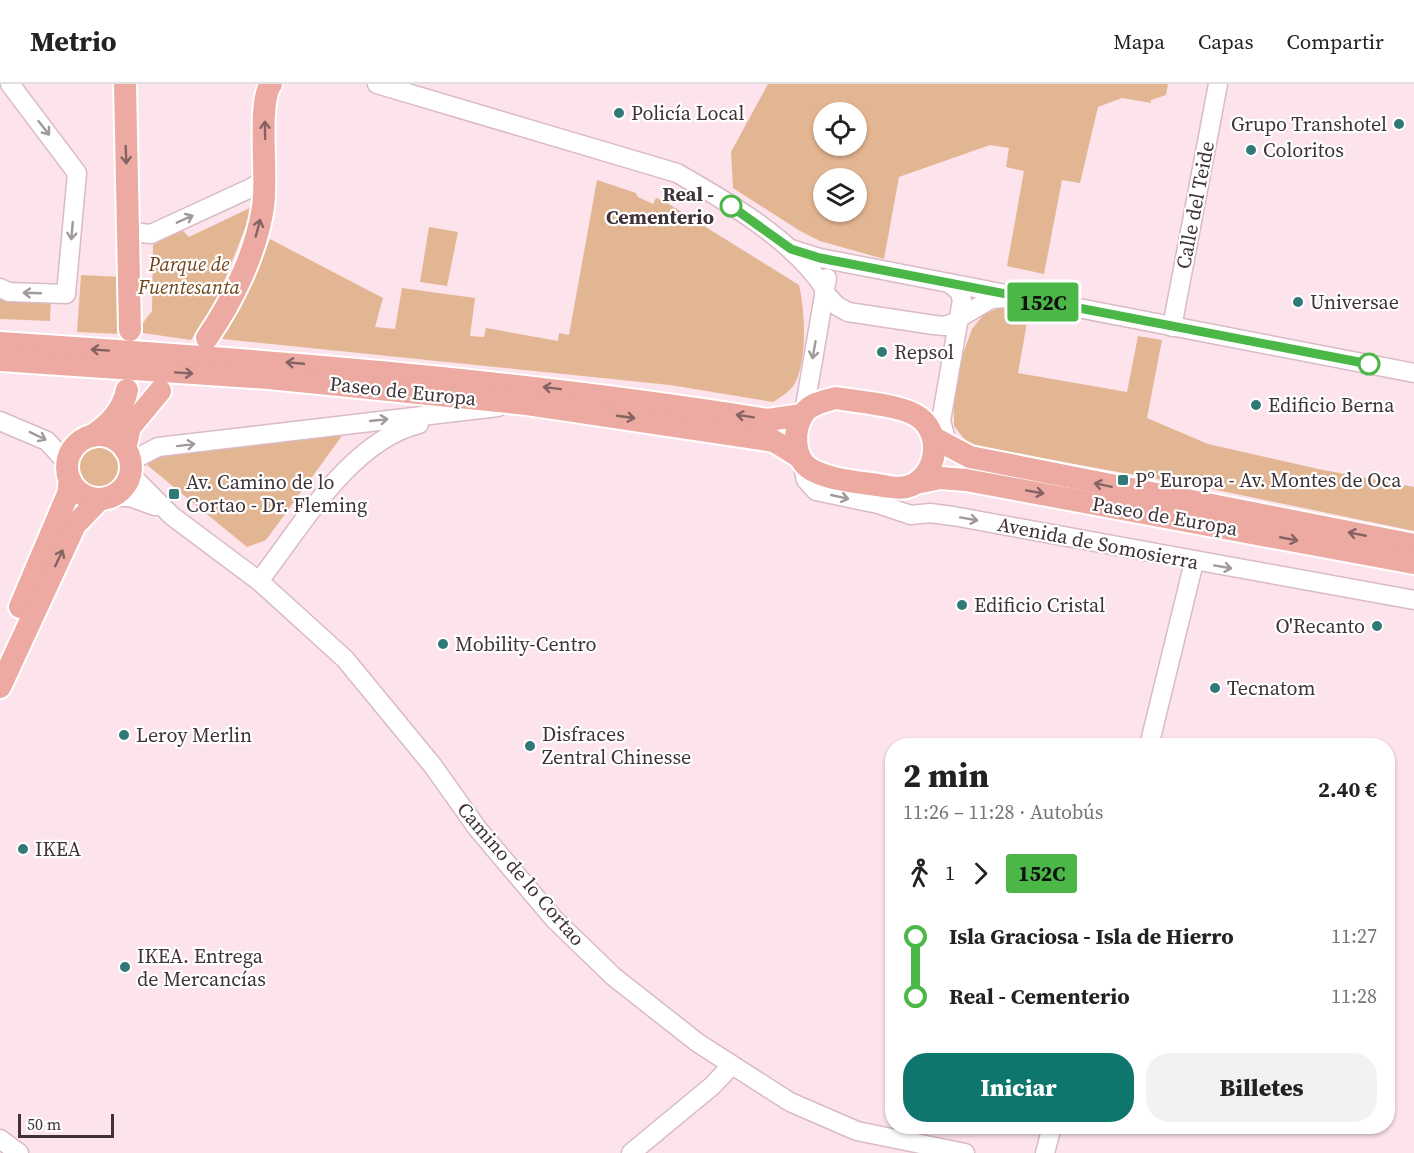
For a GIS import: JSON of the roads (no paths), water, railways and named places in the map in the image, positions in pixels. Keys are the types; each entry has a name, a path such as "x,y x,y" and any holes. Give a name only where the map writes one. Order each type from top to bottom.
{"main road":[{"path":"207,338 227,304 253,246 262,215 266,178 265,97 271,84"},
{"path":"124,88 130,232 130,330"},
{"name":"Paseo de Europa","path":"0,343 271,361 516,384 768,420 803,414"},
{"name":"Paseo de Europa","path":"0,360 269,378 527,404 774,441 800,459"},
{"path":"0,653 68,494 68,472 77,444 92,436 116,414 127,390"},
{"path":"0,687 75,525 105,498 123,489 129,461 130,427 160,391"},
{"path":"836,398 910,411 939,435 927,473 911,485 897,488 823,474 800,459 796,444 803,414 813,405 836,398"},
{"name":"Paseo de Europa","path":"939,435 970,457 1071,479 1414,545"},
{"path":"92,436 115,439 129,461"},
{"path":"68,472 84,496 105,498"},
{"name":"Paseo de Europa","path":"911,485 940,478 966,480 1414,563"}],"street":[{"path":"0,288 9,292 66,294 77,173 10,84"},
{"path":"377,84 677,173 713,193 791,249 810,268 837,306 848,312 945,326 991,299 1024,298"},
{"name":"Calle del Teide","path":"1172,327 1218,84"},
{"path":"130,232 151,234 253,187 266,178"},
{"path":"791,249 847,263 1414,373"},
{"path":"803,414 827,276 835,268 847,263"},
{"path":"939,435 963,300 959,291 949,283"},
{"path":"129,461 158,447 527,404"},
{"path":"259,581 358,456 387,435 436,416"},
{"path":"0,421 47,441 68,472"},
{"name":"Avenida de Somosierra","path":"800,459 806,480 816,491 878,504 911,515 930,513 953,516 1194,562 1414,600"},
{"name":"Camino de lo Cortao","path":"129,461 172,516"},
{"path":"911,485 914,503 911,515"},
{"name":"Camino de lo Cortao","path":"105,498 147,501 172,516 259,581 345,659 433,766 477,828 554,919 614,977 731,1066 790,1102 857,1131 965,1153"},
{"path":"1151,738 1194,562"},
{"path":"631,1153 712,1086 731,1066"},
{"path":"1045,1153 1050,1134"},
{"path":"0,1139 19,1153"}],"place":[{"name":"Policía Local","path":"619,113"},
{"name":"Grupo Transhotel","path":"1399,124"},
{"name":"Coloritos","path":"1251,150"},
{"name":"Real - Cementerio","path":"731,206"},
{"name":"Universae","path":"1298,302"},
{"name":"Repsol","path":"882,352"},
{"name":"Edificio Berna","path":"1256,405"},
{"name":"Pº Europa - Av. Montes de Oca","path":"1123,480"},
{"name":"Av. Camino de lo Cortao - Dr. Fleming","path":"174,494"},
{"name":"Edificio Cristal","path":"962,605"},
{"name":"O'Recanto","path":"1377,626"},
{"name":"Mobility-Centro","path":"443,644"},
{"name":"Tecnatom","path":"1215,688"},
{"name":"Leroy Merlin","path":"124,735"},
{"name":"Disfraces Zentral Chinesse","path":"530,746"},
{"name":"IKEA","path":"23,849"},
{"name":"IKEA. Entrega de Mercancías","path":"125,967"}],"park label":[{"name":"Parque de Fuentesanta","path":"189,276"}]}
